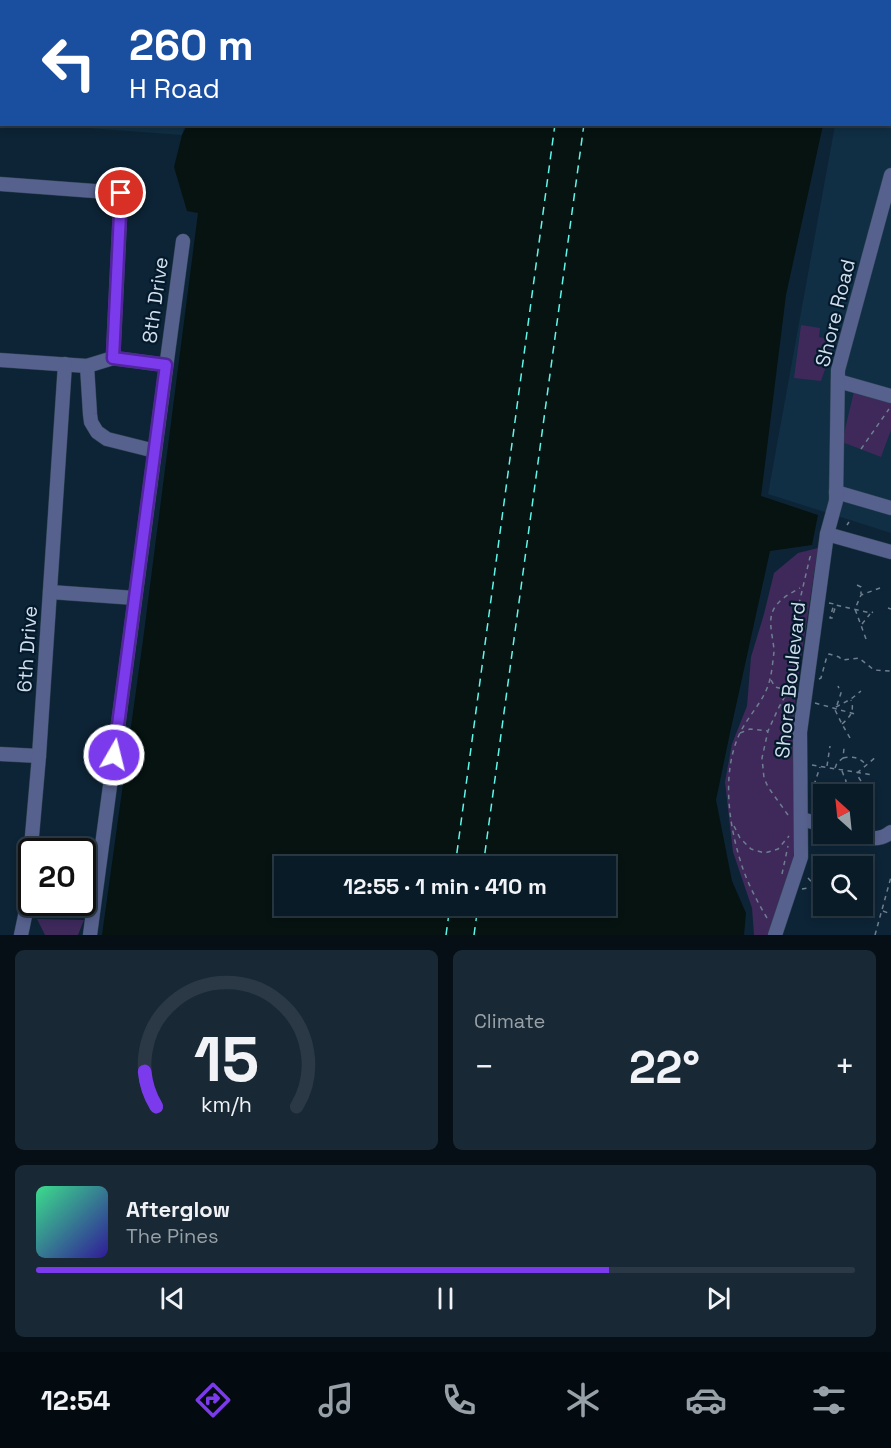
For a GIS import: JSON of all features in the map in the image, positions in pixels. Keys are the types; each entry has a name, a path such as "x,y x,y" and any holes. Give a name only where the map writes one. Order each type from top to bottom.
{"street":[{"name":"Shore Road","path":"827,534 836,501 838,370 891,175"},
{"path":"0,184 121,193 113,358"},
{"name":"8th Drive","path":"90,935 183,241"},
{"path":"0,360 87,366 113,358 166,365"},
{"name":"6th Drive","path":"21,935 26,916 39,756 65,364"},
{"path":"87,366 91,422 97,432 107,439 155,451"},
{"path":"838,381 891,396"},
{"path":"836,492 891,508"},
{"path":"827,534 891,552"},
{"name":"Shore Boulevard","path":"775,935 801,857 795,818 800,732 827,534"},
{"path":"50,592 135,598"},
{"path":"0,754 39,756"},
{"path":"795,818 813,822"},
{"path":"873,838 890,833"}],"path":[{"path":"861,450 891,406"},
{"path":"795,818 787,812 768,787 764,778 762,758 768,731 790,687 798,653 798,608 802,587 810,557 816,554"},
{"path":"857,585 861,587 861,595 855,609 866,639"},
{"path":"769,913 767,919 744,871 736,846 729,787 732,756 740,734 763,698 770,679 774,651 771,617 774,608 786,596 802,587"},
{"path":"861,595 880,588"},
{"path":"828,602 872,613 860,625"},
{"path":"815,681 821,678 829,654 842,660 859,658 874,670 891,671"},
{"path":"770,679 775,687 783,689 790,687"},
{"path":"837,686 841,693 836,707 850,738"},
{"path":"836,707 861,691"},
{"path":"842,724 853,714 851,699"},
{"path":"816,703 836,707 853,714"},
{"path":"740,734 750,729 768,731"},
{"path":"827,767 830,746"},
{"path":"843,748 843,758"},
{"path":"857,773 877,756"},
{"path":"834,769 843,758 856,757 863,760 867,766"},
{"path":"811,764 873,776"},
{"path":"810,791 820,766"},
{"path":"841,770 845,784"},
{"path":"857,773 863,784"},
{"path":"732,823 740,838 751,849 765,853 778,849 789,836 781,876"},
{"path":"806,876 813,884"},
{"path":"875,935 891,877"},
{"path":"801,890 813,888"},
{"path":"882,911 891,914"}],"shaded area":[{"path":"60,126 185,126 182,135"},
{"path":"186,126 823,126 786,295 761,496 818,515 812,545 770,551 716,800 732,881 746,913 744,935 102,935 198,213 187,211 174,167"},
{"path":"835,126 891,126 891,533 768,494"},
{"path":"801,325 820,328 819,337 835,341 821,381 794,378"},
{"path":"854,391 891,402 891,430 881,457 842,442"},
{"path":"818,548 796,692 793,735 795,828 793,865 768,935 754,935 752,908 733,852 725,782 732,744 747,706 751,657 774,573 798,553"},
{"path":"37,919 84,920 78,935 45,935"}],"ferry route":[{"path":"456,856 555,126"},
{"path":"484,856 584,126"},
{"path":"446,935 449,916"},
{"path":"474,935 477,916"}],"route":[{"path":"114,755 166,365 113,358 121,193"}]}
